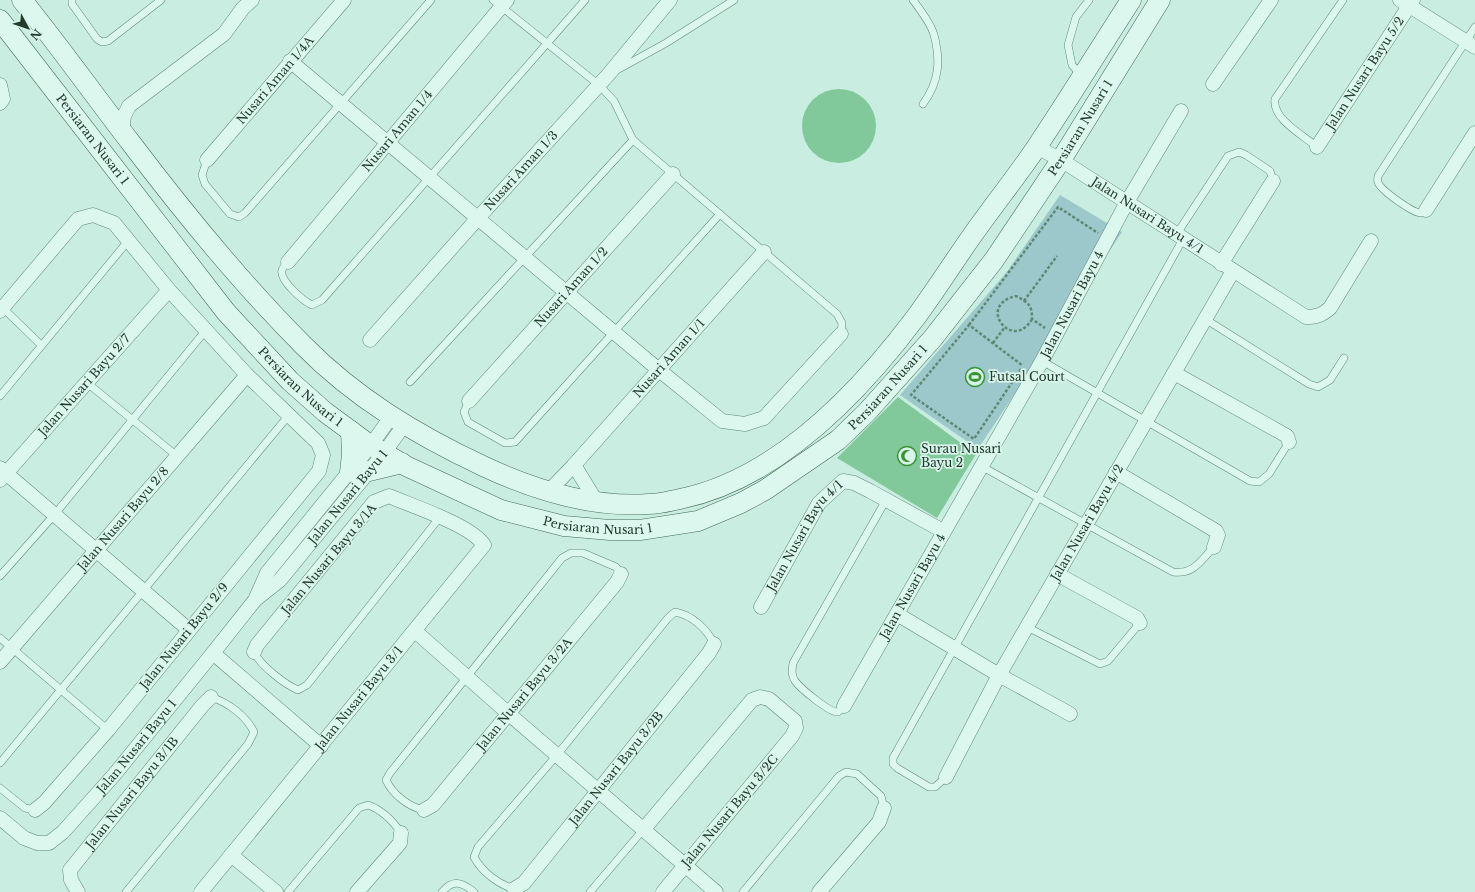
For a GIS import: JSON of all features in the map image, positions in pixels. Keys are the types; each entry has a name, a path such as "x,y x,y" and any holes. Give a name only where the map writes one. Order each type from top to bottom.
{"main road":[{"name":"Persiaran Nusari 1","path":"22,0 122,132 234,270 303,345 351,389 397,421 450,450 499,474 526,485 596,501 651,504 692,496 718,488 752,474 801,439 867,377 916,316 973,234 1037,147 1131,0"},
{"name":"Persiaran Nusari 1","path":"0,20 226,312 290,381 325,412 378,449 402,463 501,510 564,526 610,530 640,530 698,521 741,504 765,490 838,440 867,412 933,338 994,260 1061,160 1160,0"},
{"path":"350,472 352,455 351,431"},
{"path":"369,471 402,463"}],"street":[{"name":"Nusari Aman 1/4A","path":"207,160 290,61 344,0"},
{"name":"Nusari Aman 1/3","path":"370,340 603,80 670,0"},
{"path":"1213,84 1271,0"},
{"path":"122,132 124,116 129,106 224,34 244,2"},
{"name":"Nusari Aman 1/4","path":"288,262 500,2"},
{"path":"1407,2 1470,44"},
{"name":"Jalan Nusari Bayu 5/2","path":"1317,147 1407,2"},
{"path":"290,61 566,293 722,421 744,424 764,418 841,334"},
{"path":"0,85 2,101"},
{"path":"103,106 116,106 144,95"},
{"name":"Jalan Nusari Bayu 4","path":"844,706 980,466 1042,361 1127,202 1181,111"},
{"path":"1426,210 1475,133"},
{"name":"Jalan Nusari Bayu 4/1","path":"1037,147 1061,160 1221,264 1306,317 1322,315 1330,308 1371,241"},
{"name":"Nusari Aman 1/2","path":"469,401 673,174"},
{"path":"1221,264 1273,181"},
{"path":"1,309 78,219 93,215 114,223 169,290 247,375 289,415"},
{"name":"Nusari Aman 1/1","path":"549,491 574,466 764,252"},
{"name":"Jalan Nusari Bayu 4/2","path":"946,776 999,675 1233,271"},
{"name":"Jalan Nusari Bayu 2/7","path":"2,473 169,290"},
{"path":"1174,373 1286,436 1289,442"},
{"name":"Jalan Nusari Bayu 2/8","path":"0,662 247,375"},
{"name":"Jalan Nusari Bayu 2/9","path":"35,810 44,803 108,730 319,471 323,455 318,443 289,415"},
{"name":"Jalan Nusari Bayu 1","path":"0,818 24,838 37,843 49,843 63,832 114,775 255,600 280,580 369,471 378,449 397,421"},
{"name":"Jalan Nusari Bayu 1","path":"255,600 267,574 350,472 378,449"},
{"path":"574,466 596,501"},
{"path":"1116,472 1216,531 1218,535 1214,546"},
{"path":"2,473 55,514 189,630"},
{"name":"Jalan Nusari Bayu 4/1","path":"761,607 819,503 830,491 843,481 854,483 943,531"},
{"name":"Jalan Nusari Bayu 3/1A","path":"254,652 325,560 374,502 389,496 440,517"},
{"name":"Jalan Nusari Bayu 3/1","path":"201,892 484,546 479,538 440,517"},
{"name":"Jalan Nusari Bayu 3/2A","path":"424,810 432,805 509,714 618,582 621,574"},
{"path":"1057,574 1137,618 1140,623"},
{"path":"897,614 999,675 1070,714"},
{"path":"415,631 716,892"},
{"name":"Jalan Nusari Bayu 3/2B","path":"514,889 524,883 709,653 714,644"},
{"path":"213,653 321,746"},
{"name":"Jalan Nusari Bayu 3/1B","path":"78,892 71,880 70,870 202,706 212,697"},
{"name":"Jalan Nusari Bayu 3/2C","path":"643,830 752,700 760,697 769,699 795,721 796,728 792,736 663,892"},
{"path":"819,892 879,822 884,808"},
{"path":"357,892 400,843 401,833"},
{"path":"231,855 276,892"}],"lane":[{"path":"72,0 72,4 97,39 102,42 108,41 161,0"},
{"path":"207,160 202,175 204,184 230,214 239,217 245,213 431,0"},
{"path":"288,262 282,270 283,277 304,302 312,305 322,300 585,0"},
{"path":"603,80 666,43 734,0"},
{"path":"913,0 934,34 938,70 933,91 923,104"},
{"path":"1082,77 1072,65 1068,45 1076,17 1089,0"},
{"path":"1317,147 1282,119 1276,111 1275,99 1344,0"},
{"path":"500,2 547,43 603,80 633,140 837,314 842,323 841,334"},
{"path":"1426,210 1421,213 1412,210 1383,189 1378,183 1378,176 1470,44 1475,27"},
{"path":"410,382 633,140"},
{"path":"946,776 935,787 929,787 897,768 893,764 893,758 953,648 1097,393 1180,237 1228,156 1240,152 1246,155 1270,171 1273,181"},
{"path":"469,401 464,412 468,422 505,444 515,442 720,214"},
{"path":"0,396 128,241"},
{"path":"1,309 41,345"},
{"path":"1205,319 1309,384 1318,387 1330,380 1344,358"},
{"path":"0,576 55,514 206,330"},
{"path":"1042,361 1250,481 1259,482 1270,474 1289,442"},
{"path":"86,382 177,456"},
{"path":"0,763 62,691 143,590 289,415"},
{"path":"980,466 1173,572 1183,574 1192,570 1214,546"},
{"path":"844,706 838,712 831,711 802,688 795,680 792,672 793,663 886,500"},
{"path":"254,652 258,659 290,686 298,690 308,685 440,517"},
{"path":"424,810 414,808 390,790 386,780 390,773 562,558 571,552 583,553 616,567 621,574"},
{"path":"514,889 503,886 480,867 474,857 478,847 557,755 668,618 675,612 686,614 710,633 714,644"},
{"path":"1027,627 1100,664 1108,661 1140,623"},
{"path":"0,638 108,730"},
{"path":"126,892 248,744 254,732 249,722 223,701 212,697"},
{"path":"743,892 839,776 846,772 857,774 881,796 884,808"},
{"path":"0,788 25,808 35,810"},
{"path":"288,892 360,808 368,804 376,808 395,824 401,833"},
{"path":"590,892 643,830"},
{"path":"442,892 447,886 455,882 465,884 474,892"}],"path":[{"path":"1027,360 974,439 911,395 969,325 1058,207 1101,234"},
{"path":"1024,301 1057,256"},
{"path":"1016,296 1032,309 1032,319 1028,327 1017,332 1004,327 1000,323 997,315 999,307 1008,298 1016,296"},
{"path":"1032,319 1047,330 1051,323"},
{"path":"969,325 1023,366"},
{"path":"993,343 1004,327"}],"shaded area":[{"path":"1060,195 1122,232 978,449 900,395 1006,273"}],"building":[{"path":"839,89 853,92 865,100 873,112 876,126 873,140 865,152 853,160 839,163 825,160 813,152 805,140 802,126 805,112 813,100 825,92"},
{"name":"Surau Nusari Bayu 2","path":"898,397 976,454 937,518 837,458"}],"place":[{"name":"Futsal Court","path":"975,377"},
{"name":"Surau Nusari Bayu 2","path":"907,456"}]}
